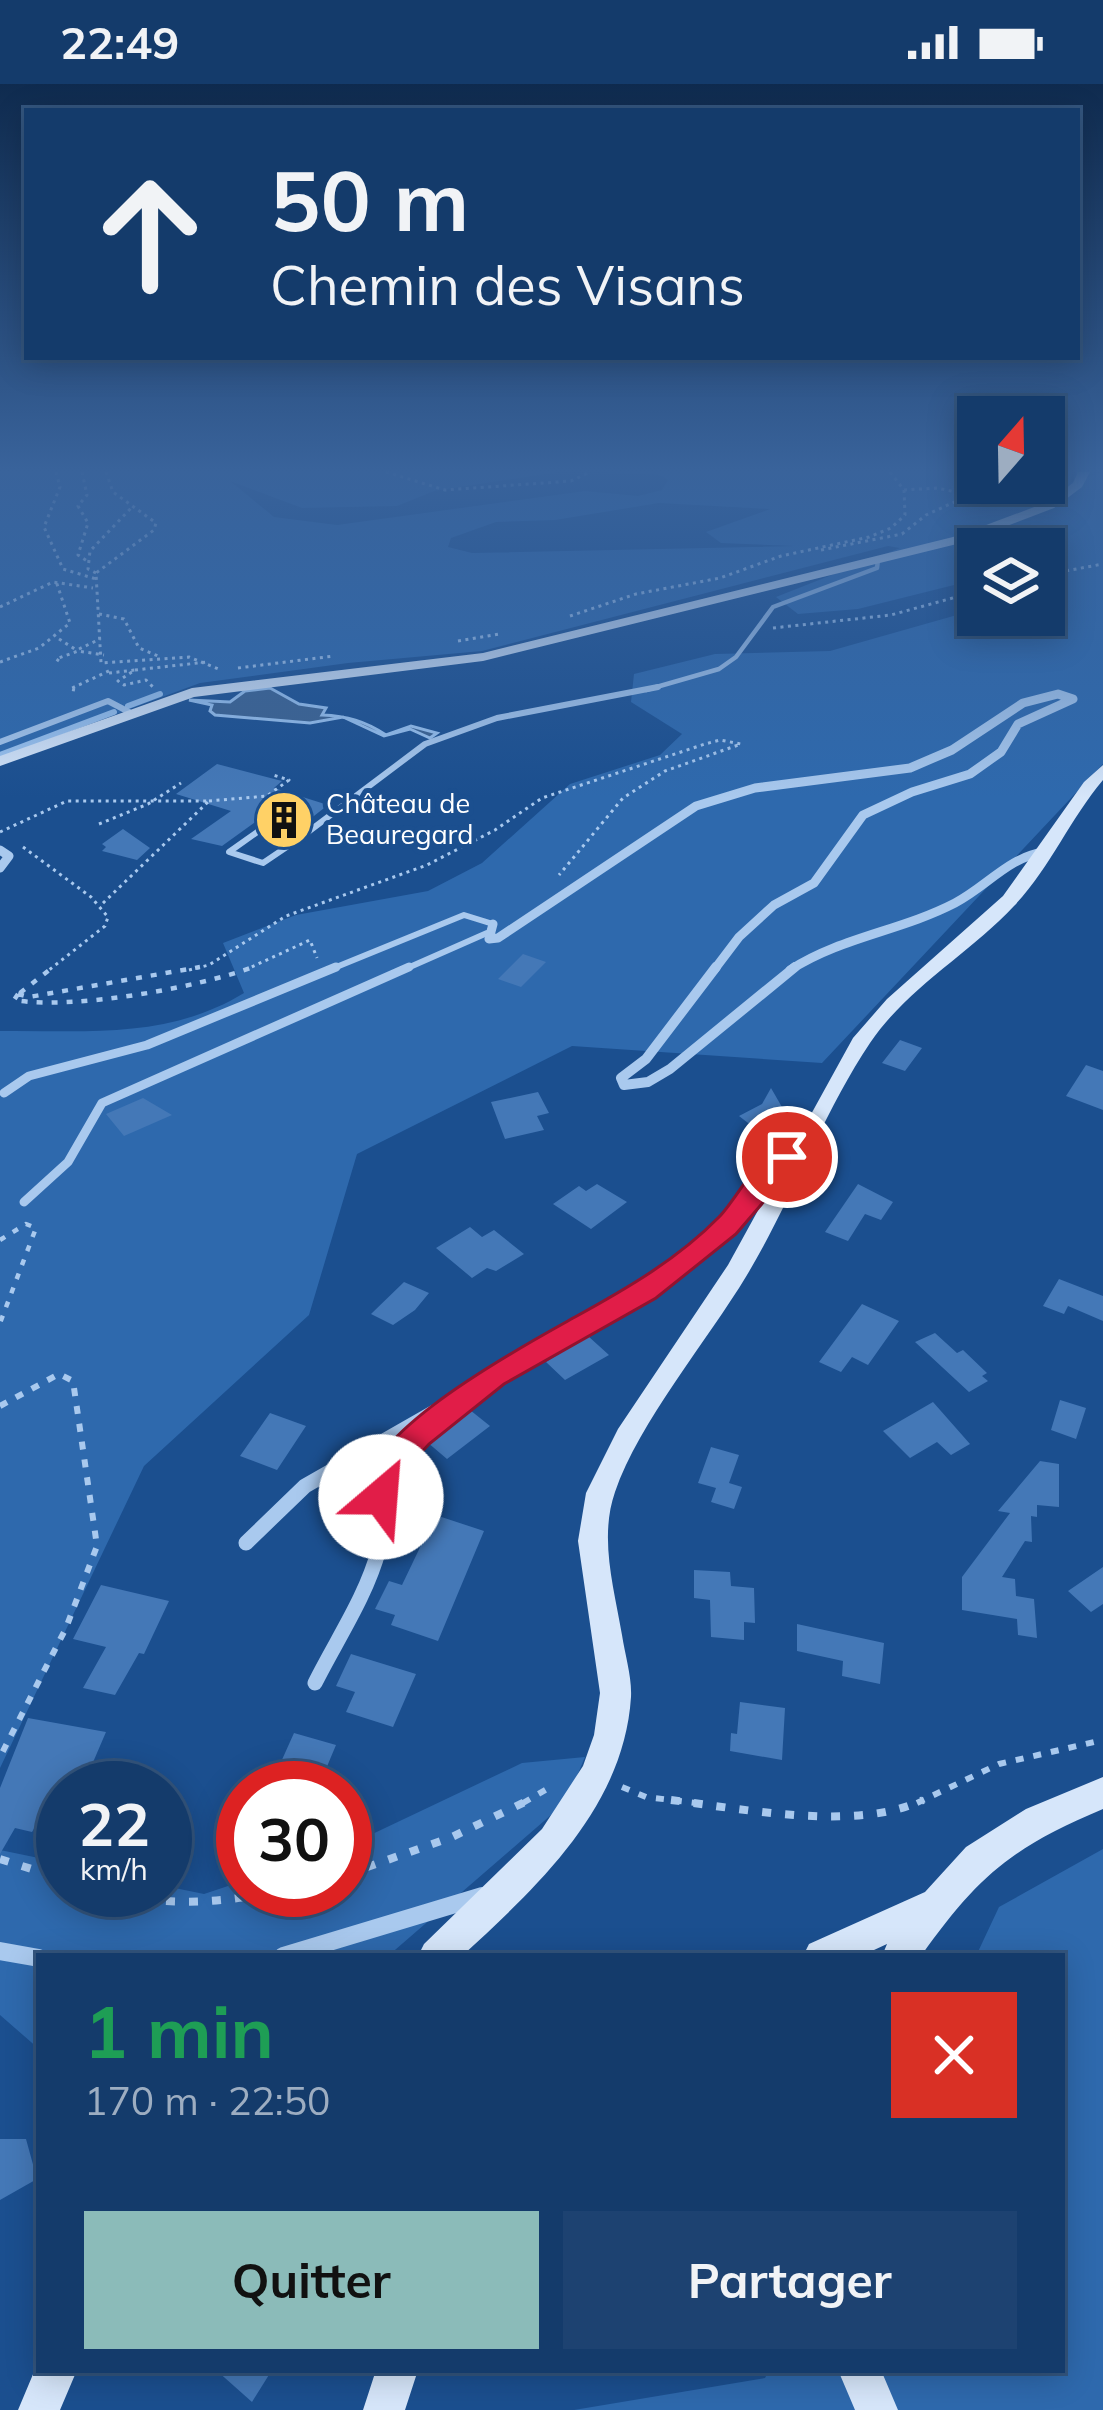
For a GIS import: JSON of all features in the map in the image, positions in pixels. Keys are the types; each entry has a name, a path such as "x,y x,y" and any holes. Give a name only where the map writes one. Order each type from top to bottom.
{"main road":[{"path":"0,761 129,712 211,690 484,657 795,581"},
{"path":"439,1953 511,1887 584,1802 597,1772 615,1714 616,1693 592,1541 600,1493 628,1437 728,1286 870,1029 1014,896 1103,770"},
{"path":"902,1953 937,1904 978,1859 1038,1820 1103,1793"},
{"path":"828,1953 937,1904"},
{"path":"39,2410 55,2373"},
{"path":"384,2410 397,2373"},
{"path":"860,2373 877,2410"}],"street":[{"path":"490,929 489,939 498,938 695,806 775,785 940,758 975,736 987,722 1043,695 1060,693 1072,698 1018,724 1000,752 970,774 922,788 863,815 814,884 774,905 739,937 646,1059 621,1078 624,1084 637,1087 678,1062 753,996 803,962 840,944 891,931 936,912 973,894 1021,856 1044,852"},
{"path":"0,850 9,856 0,868"},
{"path":"246,1543 305,1486 646,1291 726,1227 756,1193 778,1157 798,1160"},
{"path":"315,1683 366,1577 383,1529 381,1497 386,1472 418,1435 494,1376"},
{"path":"295,1953 511,1887"},
{"path":"0,1951 36,1957"}],"lane":[{"path":"300,838 260,830 229,852 262,862 300,838 425,744 447,733 549,704 657,692 732,663 772,608 844,581"},
{"path":"0,742 108,701 129,712"},
{"path":"4,1093 29,1076 147,1046 464,915 490,929"},
{"path":"24,1202 78,1148 102,1102 490,929"},
{"path":"926,1953 937,1904"}],"path":[{"path":"0,607 56,581 93,588"},
{"path":"0,662 56,638 71,618 56,581"},
{"path":"95,581 104,655 101,664 189,655 212,661 222,670 345,655"},
{"path":"568,617 700,581"},
{"path":"755,630 891,615 957,597"},
{"path":"99,614 126,619 133,624 139,648 158,656"},
{"path":"456,642 505,633"},
{"path":"56,638 78,650 104,655"},
{"path":"59,661 56,659 100,640"},
{"path":"75,690 70,688 109,673 212,661"},
{"path":"109,673 115,666"},
{"path":"135,670 118,680 124,685 146,680 155,686 147,691"},
{"path":"18,994 29,997 100,987 209,965 286,916 427,865 495,830 542,798 705,744 720,740 741,744 665,771 623,798 556,877"},
{"path":"1,830 70,801 148,804 267,796 289,780 273,775"},
{"path":"99,824 148,804 181,783"},
{"path":"100,905 208,801"},
{"path":"1,830 100,905 108,917 104,926 14,1000 28,1004 64,1001 243,971 256,968 284,944 310,940 317,956 315,968 305,978"},
{"path":"0,1240 26,1223 36,1228 0,1323"},
{"path":"0,1406 59,1374 73,1381 97,1546 66,1628 0,1757"},
{"path":"597,1772 646,1797 782,1813 896,1814 999,1764 1103,1740"},
{"path":"372,1866 421,1851 518,1808 560,1782"},
{"path":"0,1859 36,1870"}],"shaded area":[{"path":"0,581 754,581 482,651 200,683 0,757"},
{"path":"818,581 957,581 858,609 798,614 776,597"},
{"path":"1065,581 1103,581 1103,764 822,1063 572,1046 357,1154 309,1315 144,1466 0,1768 0,1031 126,1029 186,1019 215,1008 244,993 223,943 296,915 428,891 482,863 570,784 660,755 682,734 631,702 634,674 715,654 830,651 957,615 957,636 1065,636"},
{"path":"270,688 299,704 326,708 322,715 342,717 310,723 215,715 210,711 212,705 189,700 230,702 245,691"},
{"path":"344,717 386,735 411,726 437,733 430,738 410,729 384,736"},
{"path":"585,1757 566,1802 391,1953 36,1953 36,2046 0,2015 0,1850 36,1857 36,1917 192,1917 192,1892 216,1890 216,1917 372,1917 372,1834 522,1763"},
{"path":"1103,1849 1103,2410 574,2410 765,2378 768,2373 1065,2373 1065,1953 977,1953 999,1907"}],"building":[{"path":"217,764 282,781 274,788 328,805 296,830 258,820 222,846 191,839 231,811 176,794"},
{"path":"123,829 150,848 137,860 102,851 106,847 102,844"},
{"path":"523,954 546,962 521,987 498,979"},
{"path":"900,1040 922,1048 905,1071 882,1063"},
{"path":"1086,1065 1103,1071 1103,1110 1066,1096"},
{"path":"771,1088 790,1121 782,1130 761,1133 739,1116 762,1104"},
{"path":"538,1092 549,1113 537,1116 544,1130 505,1139 491,1102"},
{"path":"143,1098 172,1115 124,1136 106,1114"},
{"path":"597,1184 627,1202 591,1229 553,1204 579,1186 586,1191"},
{"path":"858,1184 893,1202 881,1220 865,1214 848,1241 825,1232"},
{"path":"470,1227 482,1237 494,1230 524,1254 496,1271 487,1268 472,1278 436,1248"},
{"path":"1059,1279 1103,1296 1103,1321 1068,1306 1064,1314 1043,1306"},
{"path":"404,1282 429,1293 415,1310 393,1325 371,1314"},
{"path":"862,1304 899,1321 868,1365 852,1357 841,1372 819,1362"},
{"path":"935,1333 957,1353 963,1350 987,1373 982,1376 988,1381 969,1392 915,1342"},
{"path":"588,1336 609,1355 565,1380 546,1362"},
{"path":"1060,1400 1086,1408 1076,1439 1051,1430"},
{"path":"933,1402 970,1444 951,1455 937,1442 910,1458 883,1431"},
{"path":"470,1410 490,1426 447,1459 427,1442"},
{"path":"270,1413 306,1426 277,1470 240,1456"},
{"path":"711,1447 739,1455 729,1483 742,1487 734,1509 711,1502 716,1488 698,1483"},
{"path":"1040,1461 1059,1464 1059,1507 1037,1505 1037,1517 1031,1516 1032,1542 1025,1541 1002,1577 1015,1579 1016,1596 1034,1599 1037,1638 1018,1635 1017,1619 962,1610 962,1577 1010,1513 998,1511"},
{"path":"405,1505 484,1531 438,1641 391,1625 395,1615 375,1609 389,1581 402,1585 424,1539 401,1530"},
{"path":"1103,1567 1103,1604 1091,1612 1068,1591"},
{"path":"694,1570 730,1572 731,1586 754,1588 755,1623 744,1622 744,1640 711,1637 710,1600 694,1598"},
{"path":"101,1585 169,1601 144,1654 139,1653 115,1695 83,1688 106,1647 73,1639"},
{"path":"797,1624 884,1643 880,1684 842,1676 843,1661 797,1651"},
{"path":"351,1654 416,1674 393,1727 346,1712 355,1692 336,1686"},
{"path":"740,1702 785,1708 782,1760 730,1751"},
{"path":"28,1718 106,1732 94,1761 36,1761 36,1825 32,1832 15,1828 0,1854 0,1788"},
{"path":"294,1733 336,1745 329,1761 281,1761"},
{"path":"0,2139 26,2139 36,2180 0,2200"},
{"path":"219,2373 270,2373 252,2402"}],"waterway":[{"path":"128,706 160,694"},
{"path":"0,755 114,712"}],"place":[{"name":"Château de Beauregard","path":"284,820"}],"route":[{"path":"381,1497 386,1472 418,1435 494,1376 646,1291 726,1227 756,1193 769,1167 778,1157 787,1157"}]}
